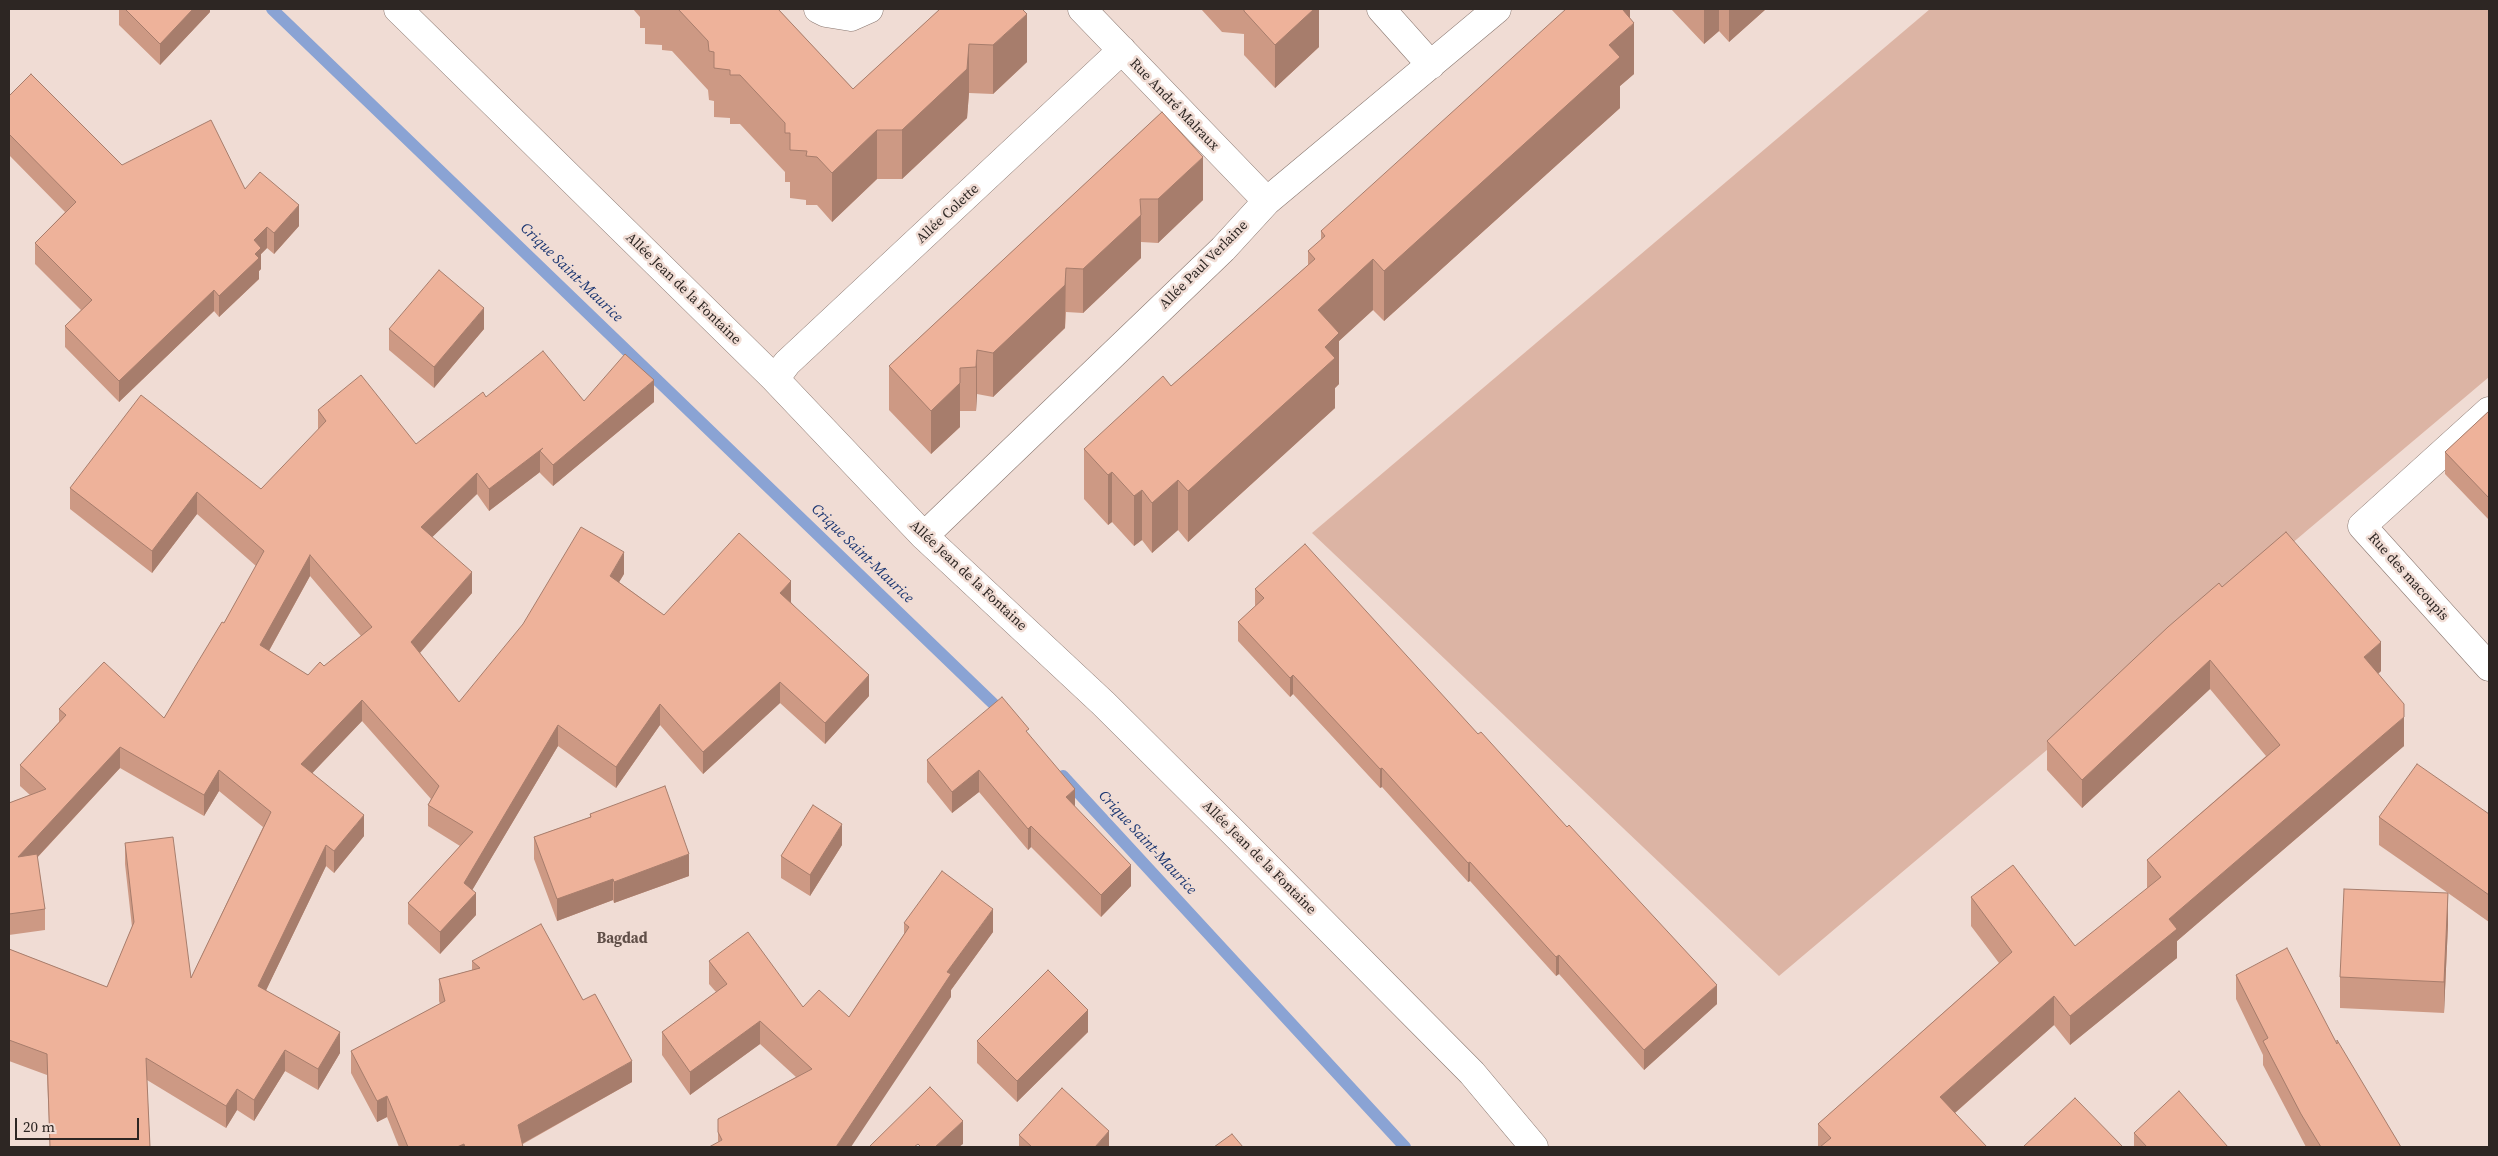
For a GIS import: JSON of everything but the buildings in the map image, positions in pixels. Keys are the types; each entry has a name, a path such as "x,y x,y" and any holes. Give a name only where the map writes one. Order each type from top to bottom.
{"street":[{"name":"Allée Jean de la Fontaine","path":"398,9 775,379 924,536 1104,704 1234,833 1472,1074 1534,1147"},
{"path":"818,9 833,15 851,17 869,9"},
{"name":"Rue André Malraux","path":"1082,9 1267,201"},
{"path":"1381,9 1431,65"},
{"name":"Allée Paul Verlaine","path":"924,536 1223,249 1267,201 1496,9"},
{"name":"Allée Colette","path":"775,379 787,363 1122,50"},
{"name":"Rue des macoupis","path":"2489,411 2362,526 2489,667"}],"shaded area":[{"path":"1930,9 2489,9 2489,377 1779,976 1312,533"}],"waterway":[{"name":"Crique Saint-Maurice","path":"272,9 1005,715"},
{"name":"Crique Saint-Maurice","path":"1063,776 1405,1147"}],"district":[{"name":"Bagdad","path":"622,939"}]}
